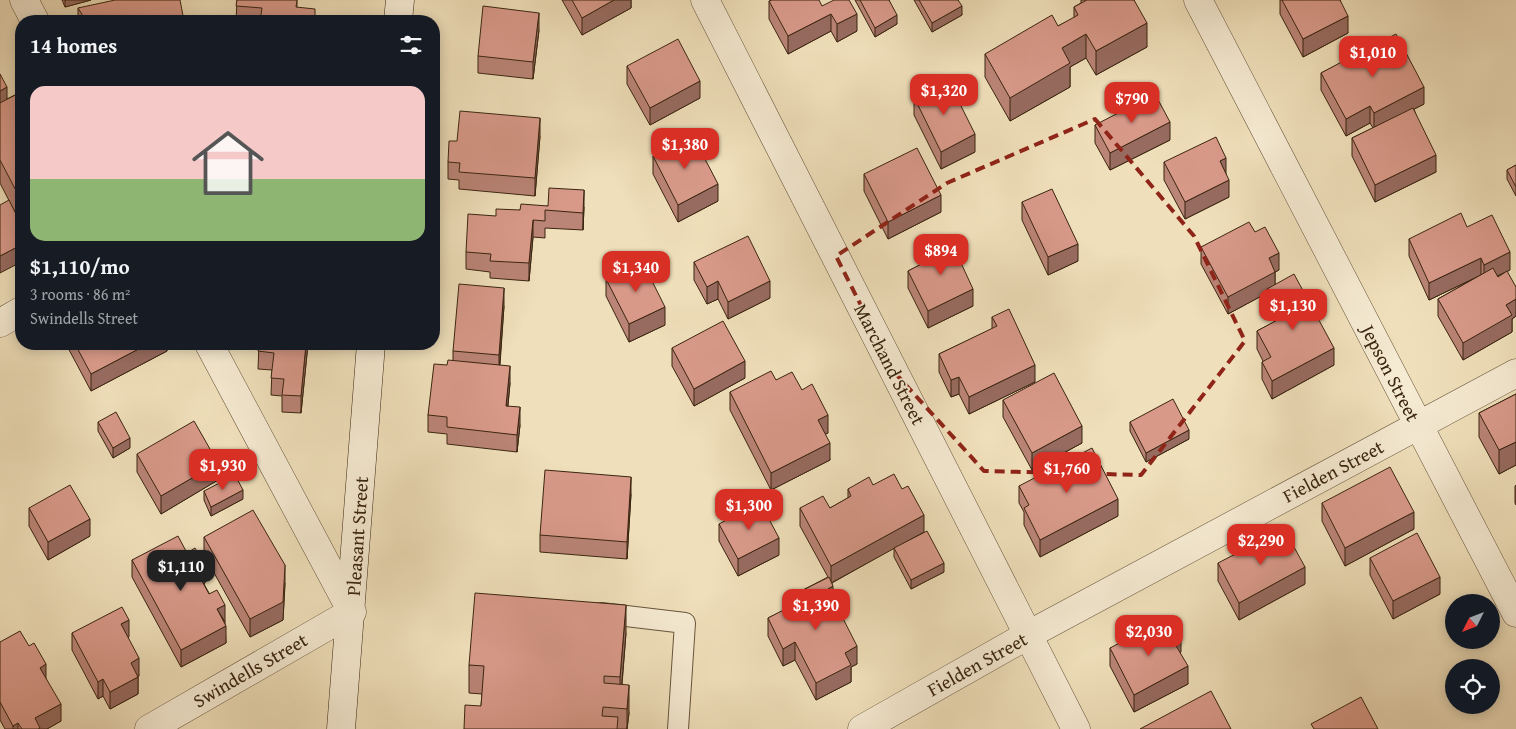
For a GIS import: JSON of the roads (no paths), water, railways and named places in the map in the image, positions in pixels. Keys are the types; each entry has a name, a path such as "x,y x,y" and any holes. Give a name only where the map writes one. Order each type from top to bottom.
{"street":[{"path":"24,0 32,15"},
{"name":"Marchand Street","path":"705,0 1076,729"},
{"name":"Jepson Street","path":"1198,0 1516,613"},
{"path":"0,323 15,314"},
{"path":"212,350 352,612"},
{"name":"Pleasant Street","path":"341,729 352,612 371,350"},
{"name":"Fielden Street","path":"862,729 1028,635 1516,373"},
{"name":"Swindells Street","path":"149,729 352,612"}],"lane":[{"path":"586,611 685,623 678,729"}]}
